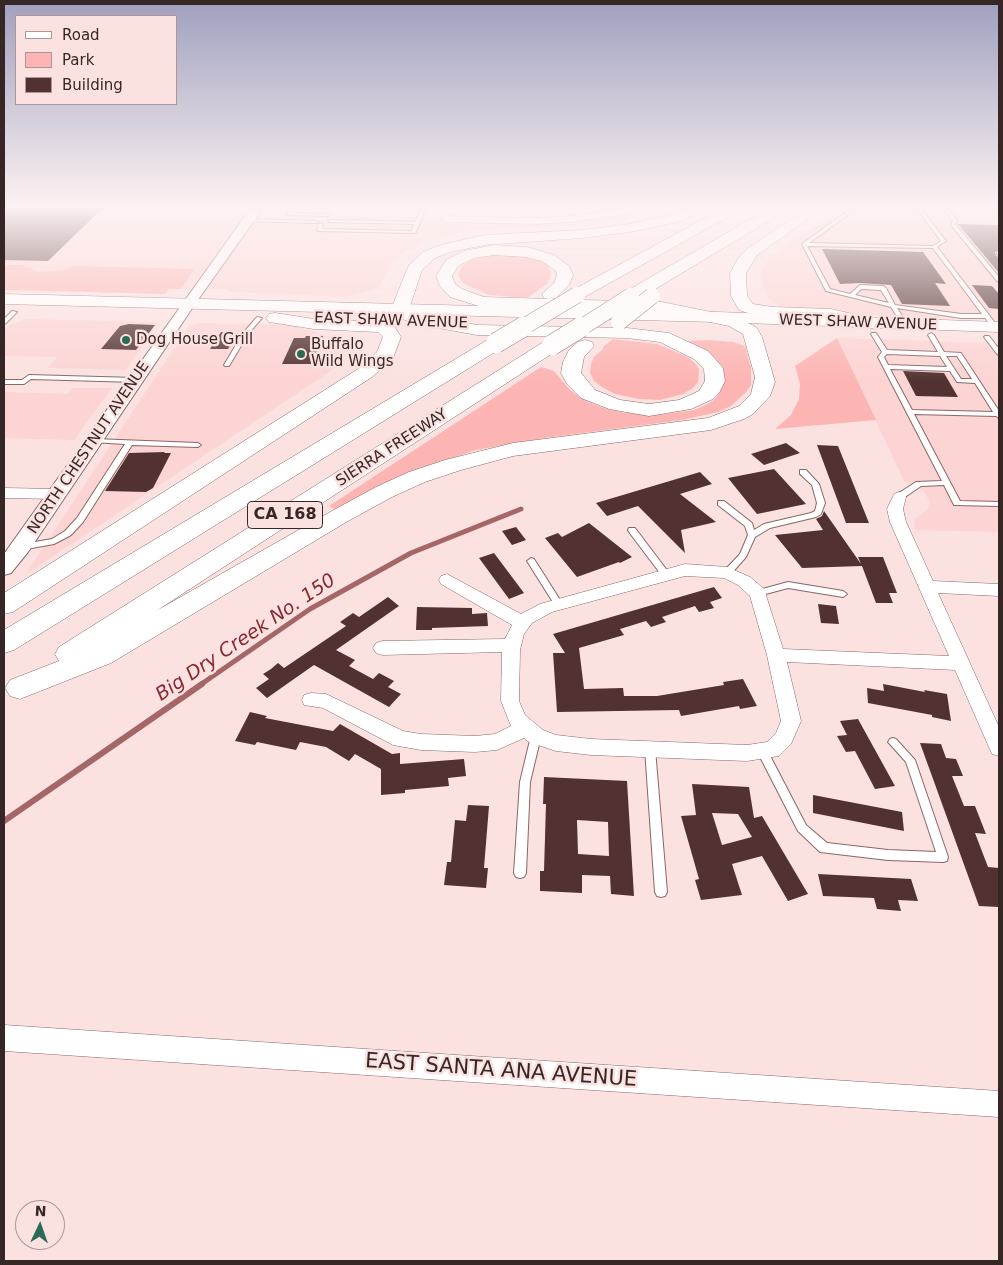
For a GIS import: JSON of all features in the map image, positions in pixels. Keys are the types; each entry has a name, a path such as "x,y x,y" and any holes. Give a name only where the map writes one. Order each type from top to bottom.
{"main road":[{"path":"419,264 415,268 400,309 402,313 410,316 477,330 601,334 656,336 683,345 702,355 713,368 715,381 712,389 706,395 684,405 649,410 616,405 588,394 574,380 571,373 572,362 576,354 585,346 601,334 652,296 697,264"},
{"path":"12,693 100,656 340,516 384,492 417,478 453,465 513,450 703,425 738,415 760,396 765,382 763,368 750,331 735,322 662,307 482,302 456,293 448,286 444,276 451,264"},
{"path":"486,343 561,285 565,275 563,269 556,264"},
{"name":"SIERRA FREEWAY","path":"4,643 386,410 486,343 633,264"},
{"name":"SIERRA FREEWAY","path":"12,693 101,633 552,345 684,264"},
{"path":"743,264 738,273 737,284 739,296 748,308 773,312 832,314 875,329"},
{"name":"EAST SHAW AVENUE","path":"6,311 400,309 717,317"},
{"name":"EAST SHAW AVENUE","path":"184,310 267,318 778,332"},
{"name":"WEST SHAW AVENUE","path":"717,317 875,329 931,336 994,329"},
{"path":"4,605 365,373 386,354 392,337 388,330 380,327 314,324 267,318"},
{"name":"WEST SHAW AVENUE","path":"778,332 875,329 905,325 994,329"}],"street":[{"name":"NORTH CHESTNUT AVENUE","path":"4,568 22,547 217,264"},
{"path":"4,493 58,494"},
{"path":"899,497 895,509 896,518 997,739"},
{"path":"685,570 727,573 744,581 758,593 776,655 791,721 784,738 772,750 747,753 591,747 556,743 531,732 517,720 510,701 512,645 516,632 526,619 546,608 666,575 685,570"},
{"path":"447,580 523,623"},
{"path":"928,587 999,590"},
{"path":"382,648 512,645"},
{"path":"776,655 962,663"},
{"path":"311,700 326,701 400,739 422,742 475,744 497,742 531,732"},
{"name":"EAST SANTA ANA AVENUE","path":"4,1038 999,1104"}],"lane":[{"path":"814,264 828,290 894,306 961,316 994,329"},
{"path":"946,264 994,329 999,353"},
{"path":"986,264 999,280"},
{"path":"851,296 860,287 883,288 905,325"},
{"path":"227,365 246,333 267,318"},
{"path":"875,329 885,352"},
{"path":"931,336 959,380 976,381"},
{"path":"885,352 958,354 998,415"},
{"path":"885,352 881,357 957,503 999,504"},
{"path":"886,367 951,369"},
{"path":"4,382 24,382 29,377 136,380"},
{"path":"910,412 998,415"},
{"path":"94,441 198,445"},
{"path":"22,547 54,541 68,533 80,520 130,442"},
{"path":"727,573 743,555 752,535 767,526 818,512 820,503 814,484 803,472"},
{"path":"899,497 919,484 947,483"},
{"path":"721,503 749,525 752,535"},
{"path":"632,530 666,575"},
{"path":"531,561 559,605"},
{"path":"758,593 788,585 843,594"},
{"path":"520,873 525,782 531,732"},
{"path":"762,751 802,828 824,848 888,855 943,857 910,760 893,742"},
{"path":"650,749 662,892"}],"shaded area":[{"path":"4,264 391,264 379,288 345,297 231,292 225,289 169,289 165,294 4,290"},
{"path":"766,264 999,264 999,320 863,315 837,310 781,307 768,298 760,276"},
{"path":"24,319 156,322 158,324 126,370 48,368 57,357 4,356 4,328"},
{"path":"198,323 292,325 334,338 342,345 345,354 335,368 25,575 189,326"},
{"path":"837,338 999,343 999,532 915,530 915,519 927,510 930,502 923,490 904,481"},
{"path":"73,388 112,388 74,440 4,438 4,392 68,394"}],"green space":[{"path":"546,264 551,271 547,284 527,298 489,295 463,283 458,274 463,265"},
{"path":"4,265 25,265 23,267 33,268 32,270 40,272 64,270 72,266 195,269 180,289 169,289 165,294 4,290"},
{"path":"837,338 876,420 775,429 791,415 799,399 800,384 795,366"},
{"path":"613,339 657,344 686,356 699,369 698,382 693,388 683,394 660,400 639,399 615,394 594,381 590,373 594,357"},
{"path":"686,341 733,342 745,346 751,368 751,385 747,391 731,406 718,412 682,420 544,438 476,450 410,472 336,510 329,506 541,367 554,371 570,390 586,401 606,409 626,413 658,415 694,410 710,403 716,398 724,381 720,365 715,359 707,352"}],"building":[{"path":"830,264 932,264 946,284 935,283 950,306 902,304 891,285 840,284"},
{"path":"991,264 999,264 999,273"},
{"path":"972,285 992,286 999,294 999,309 989,308"},
{"name":"Dog House Grill","path":"129,324 155,325 136,350 101,349 120,326"},
{"path":"221,332 239,333 228,349 210,349"},
{"name":"Buffalo Wild Wings","path":"306,336 323,336 311,364 282,364 294,338 305,338"},
{"path":"903,371 944,373 958,397 916,396"},
{"path":"786,443 800,453 764,465 751,454"},
{"path":"817,445 838,446 869,523 846,523"},
{"path":"129,453 171,453 153,488 146,492 105,491"},
{"path":"774,469 806,504 757,514 728,478"},
{"path":"700,472 712,484 680,494 716,522 681,530 685,553 638,506 607,516 596,503"},
{"path":"824,511 861,564 858,557 883,557 897,593 889,593 893,603 876,603 862,566 802,568 775,535 823,530 816,519 822,516"},
{"path":"589,523 632,557 620,563 577,577 545,538 558,533 562,537"},
{"path":"516,527 526,540 512,545 502,531"},
{"path":"494,553 524,593 509,599 479,558"},
{"path":"714,587 722,598 710,602 714,608 699,612 695,606 662,617 666,622 651,627 646,621 620,629 624,635 579,648 584,689 623,688 624,696 657,696 724,685 723,682 743,679 757,706 740,709 739,706 681,716 679,710 557,712 553,653 565,653 553,634"},
{"path":"388,597 399,606 336,650 355,660 349,666 373,679 379,673 394,681 388,687 401,694 389,707 314,665 267,698 256,688 269,679 263,674 278,663 284,668 346,626 340,622 353,613 359,617"},
{"path":"818,604 836,606 839,624 821,623"},
{"path":"417,607 472,608 472,614 487,613 488,626 416,630"},
{"path":"883,684 947,694 951,721 932,717 932,715 868,703 867,688 884,691"},
{"path":"250,712 267,716 265,718 333,731 340,724 392,754 400,753 400,764 464,759 466,776 448,778 449,786 405,790 405,793 381,795 381,769 355,754 349,761 326,747 300,742 296,750 257,742 255,745 235,741"},
{"path":"858,719 895,786 875,789 855,751 846,752 837,736 847,735 840,721"},
{"path":"920,743 941,744 946,758 956,759 963,776 952,776 964,806 975,806 986,834 975,833 988,867 999,868 999,907 979,906"},
{"path":"544,777 627,781 634,896 611,894 610,876 582,875 582,893 540,891 540,871 544,871 546,804 543,804","holes":["577,820 608,822 609,856 578,854"]},
{"path":"692,784 749,787 754,818 762,816 808,894 788,901 762,856 732,864 742,895 701,900 695,880 699,879 681,816 696,815","holes":["712,813 738,814 752,837 722,845"]},
{"path":"813,795 902,812 904,831 813,813"},
{"path":"468,805 489,806 484,868 488,868 486,888 444,885 447,862 451,862 455,820 466,821"},
{"path":"818,874 911,879 918,901 898,900 901,911 877,909 874,898 823,896"}],"waterway":[{"name":"Big Dry Creek No. 150","path":"200,685 310,609 411,553 521,509"},
{"name":"Big Dry Creek No. 150","path":"4,821 202,684"}],"place":[{"name":"Dog House Grill","path":"126,340"},
{"name":"Buffalo Wild Wings","path":"301,354"}]}
